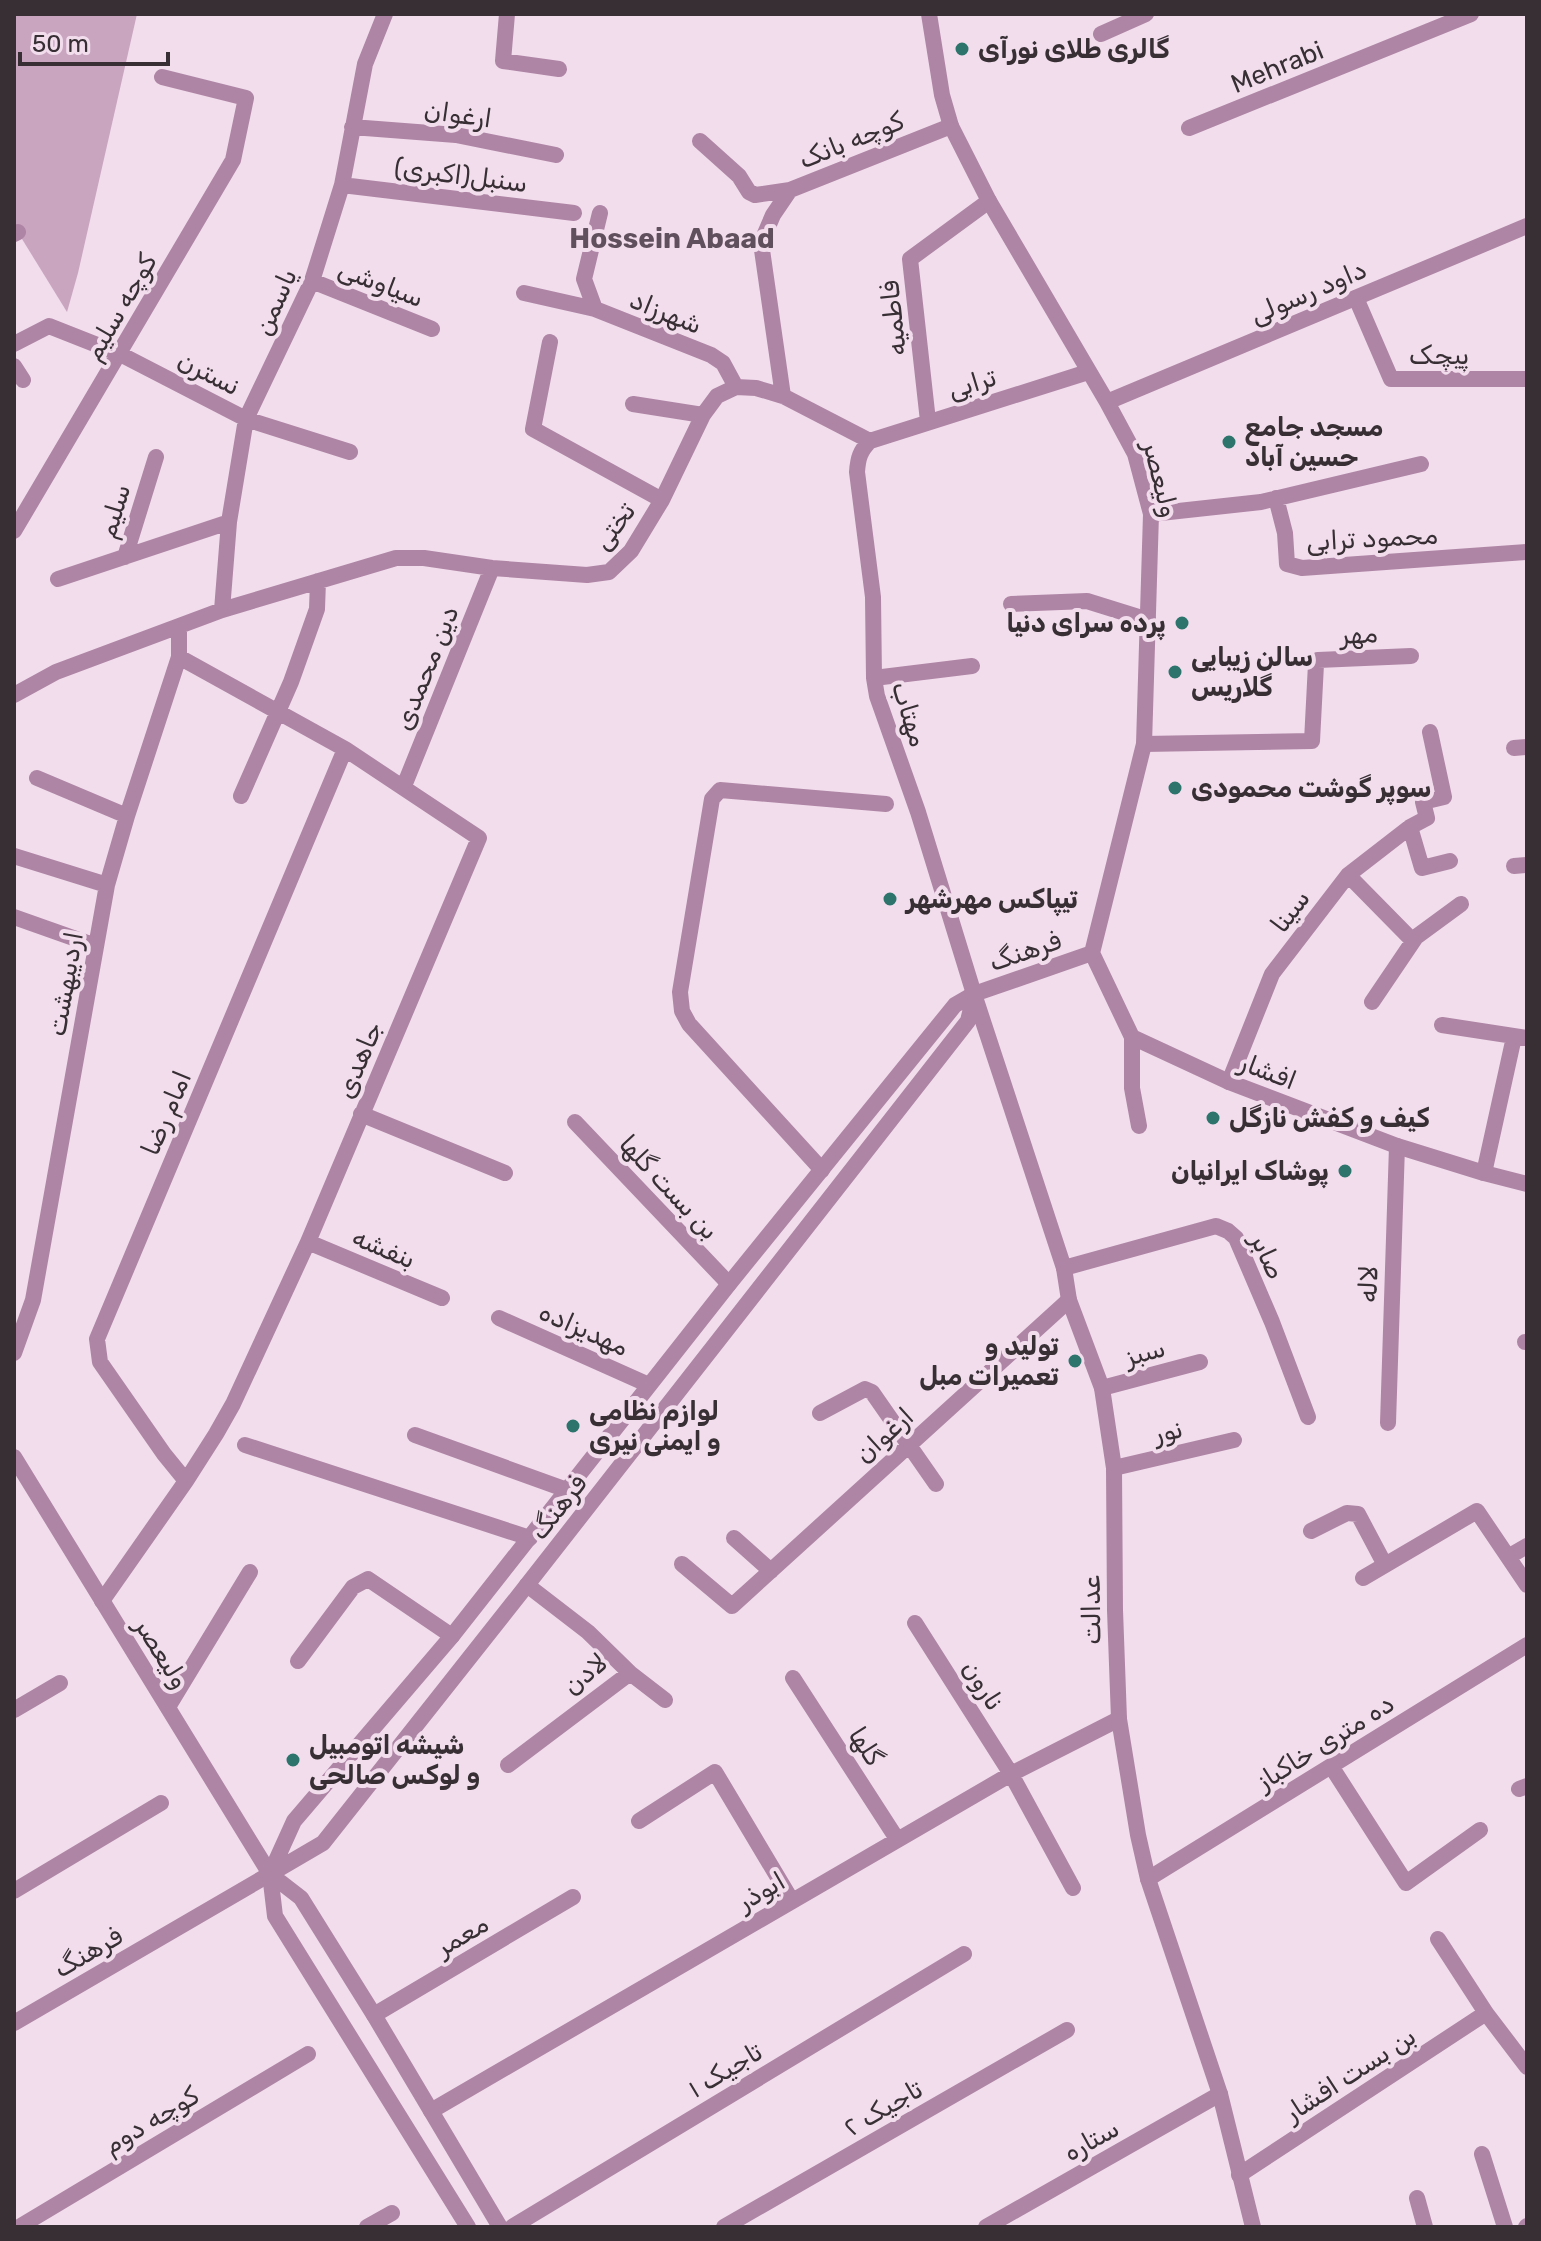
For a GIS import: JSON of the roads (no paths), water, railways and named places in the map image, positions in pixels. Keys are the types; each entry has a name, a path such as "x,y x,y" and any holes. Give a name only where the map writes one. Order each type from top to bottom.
{"street":[{"name":"یاسمن","path":"222,610 229,522 246,419 312,281 342,185 365,64 385,14"},
{"path":"507,14 503,61 559,69"},
{"name":"ولیعصر","path":"929,14 942,95 951,126 989,201 1135,454 1151,514 1144,744 1092,953"},
{"path":"1101,34 1146,14"},
{"name":"Mehrabi","path":"1189,128 1466,15"},
{"name":"کوچه سلیم","path":"14,531 233,160 246,98 162,77"},
{"name":"کوچه بانک","path":"783,396 761,243 773,215 790,190 951,126"},
{"name":"ارغوان","path":"352,127 456,135 556,155"},
{"path":"700,141 739,176 749,192 755,195 790,190"},
{"name":"سنبل(اکبری)","path":"342,185 574,213"},
{"name":"فاطمیه","path":"928,421 910,259 989,201"},
{"name":"شهرزاد","path":"600,213 584,279 595,309 711,355 723,363 736,387"},
{"name":"داود رسولی","path":"1107,402 1527,226"},
{"name":"سیاوشی","path":"312,281 432,329"},
{"path":"524,293 595,309"},
{"name":"پیچک","path":"1356,298 1391,379 1527,379"},
{"name":"نسترن","path":"14,344 49,326 120,354 246,419 350,452"},
{"path":"550,342 533,429 662,500"},
{"name":"ترابی","path":"870,441 1088,372"},
{"path":"736,387 756,388 783,396 870,441"},
{"name":"تختی","path":"14,695 56,672 222,610 396,558 424,558 492,568 587,575 609,572 631,551 662,500 703,415 717,396 736,387"},
{"path":"633,404 703,415"},
{"name":"مهتاب","path":"870,441 862,449 857,472 873,597 877,696 918,812 974,994"},
{"name":"سلیم","path":"58,579 125,557 156,457"},
{"path":"1151,514 1261,502 1421,464"},
{"name":"محمود ترابی","path":"1276,498 1285,533 1287,564 1302,568 1527,552"},
{"path":"125,557 229,522"},
{"name":"دین محمدی","path":"404,786 492,568"},
{"path":"241,796 317,609 318,581"},
{"path":"1011,604 1087,601 1148,620"},
{"name":"اردیبهشت","path":"14,1353 33,1300 107,885 179,657 179,628"},
{"name":"مهر","path":"1144,744 1312,741 1318,660 1411,656"},
{"name":"جاهدی","path":"102,1601 186,1481 233,1404 308,1242 479,838 345,749 179,657"},
{"path":"874,678 972,666"},
{"name":"سینا","path":"1229,1082 1272,974 1348,875 1410,827 1427,818 1423,802 1444,797 1430,732"},
{"name":"امام رضا","path":"186,1481 100,1362 97,1339 345,749"},
{"path":"37,778 127,816"},
{"path":"822,1170 689,1024 682,1011 680,992 712,799 720,790 886,804"},
{"path":"1410,827 1422,868 1450,861"},
{"path":"14,856 107,885"},
{"path":"1348,875 1405,934 1410,938 1416,937"},
{"path":"1372,1002 1416,937 1461,904"},
{"path":"14,917 96,946"},
{"path":"1092,953 1132,1037 1132,1088 1139,1126"},
{"name":"فرهنگ","path":"270,1874 294,1821 452,1636 729,1284 955,1005 974,994 1092,953"},
{"name":"فرهنگ","path":"14,2023 323,1843 968,1021 974,994"},
{"name":"عدالت","path":"974,994 1064,1268 1069,1300 1102,1388 1114,1468 1119,1719 1148,1879 1220,2094 1253,2227"},
{"path":"1442,1025 1520,1038 1484,1173"},
{"name":"افشار","path":"1132,1037 1229,1082 1397,1146 1527,1184"},
{"path":"361,1114 505,1173"},
{"name":"بن بست گلها","path":"575,1122 729,1284"},
{"name":"لاله","path":"1388,1423 1397,1146"},
{"name":"صابر","path":"1064,1268 1216,1226 1228,1231 1236,1238 1308,1417"},
{"name":"بنفشه","path":"308,1242 442,1298"},
{"name":"ارغوان","path":"682,1564 732,1606 1069,1300"},
{"name":"مهدیزاده","path":"499,1318 649,1385"},
{"name":"سبز","path":"1102,1388 1200,1362"},
{"path":"820,1413 865,1389 878,1398 936,1484"},
{"path":"415,1435 567,1490"},
{"name":"نور","path":"1114,1468 1234,1440"},
{"path":"245,1445 530,1538"},
{"name":"ولیعصر","path":"14,1457 270,1874 301,1898 500,2227"},
{"path":"1363,1578 1477,1511 1527,1585"},
{"path":"1311,1531 1347,1513 1358,1514 1385,1565"},
{"path":"734,1538 771,1571"},
{"path":"1508,1557 1527,1546"},
{"path":"168,1707 250,1572"},
{"path":"298,1661 353,1587 368,1579 452,1636"},
{"name":"لادن","path":"508,1765 630,1673 588,1632 527,1585"},
{"name":"نارون","path":"915,1623 1011,1774 1073,1888"},
{"name":"ده متری خاکباز","path":"1148,1879 1527,1645"},
{"path":"630,1673 665,1700"},
{"name":"گلها","path":"793,1678 897,1839"},
{"path":"14,1710 60,1683"},
{"name":"ابوذر","path":"431,2111 1011,1774 1119,1719"},
{"path":"1331,1766 1406,1883 1480,1830"},
{"path":"639,1821 715,1772 792,1901"},
{"path":"14,1891 161,1803"},
{"name":"ولیعصر","path":"270,1874 275,1916 468,2227"},
{"name":"معمر","path":"374,2015 573,1897"},
{"path":"1438,1939 1486,2013 1527,2067"},
{"name":"تاجیک ۱","path":"512,2227 964,1954"},
{"name":"بن بست افشار","path":"1239,2175 1486,2013"},
{"name":"تاجیک ۲","path":"724,2227 1067,2030"},
{"name":"کوچه دوم","path":"19,2227 308,2054"},
{"name":"ستاره","path":"986,2227 1220,2094"},
{"path":"1482,2154 1505,2227"},
{"path":"1417,2198 1425,2227"},
{"path":"367,2227 392,2213"}],"place":[{"name":"گالری طلای نورآی","path":"962,49"},
{"name":"مسجد جامع حسین آباد","path":"1229,442"},
{"name":"پرده سرای دنیا","path":"1182,623"},
{"name":"سالن زیبایی گلاریس","path":"1175,672"},
{"name":"سوپر گوشت محمودی","path":"1175,788"},
{"name":"تیپاکس مهرشهر","path":"890,899"},
{"name":"کیف و کفش نازگل","path":"1213,1118"},
{"name":"پوشاک ایرانیان","path":"1345,1171"},
{"name":"تولید و تعمیرات مبل","path":"1075,1361"},
{"name":"لوازم نظامی و ایمنی نیری","path":"573,1426"},
{"name":"شیشه اتومبیل و لوکس صالحی","path":"293,1760"}],"district":[{"name":"Hossein Abaad","path":"672,238"}]}
